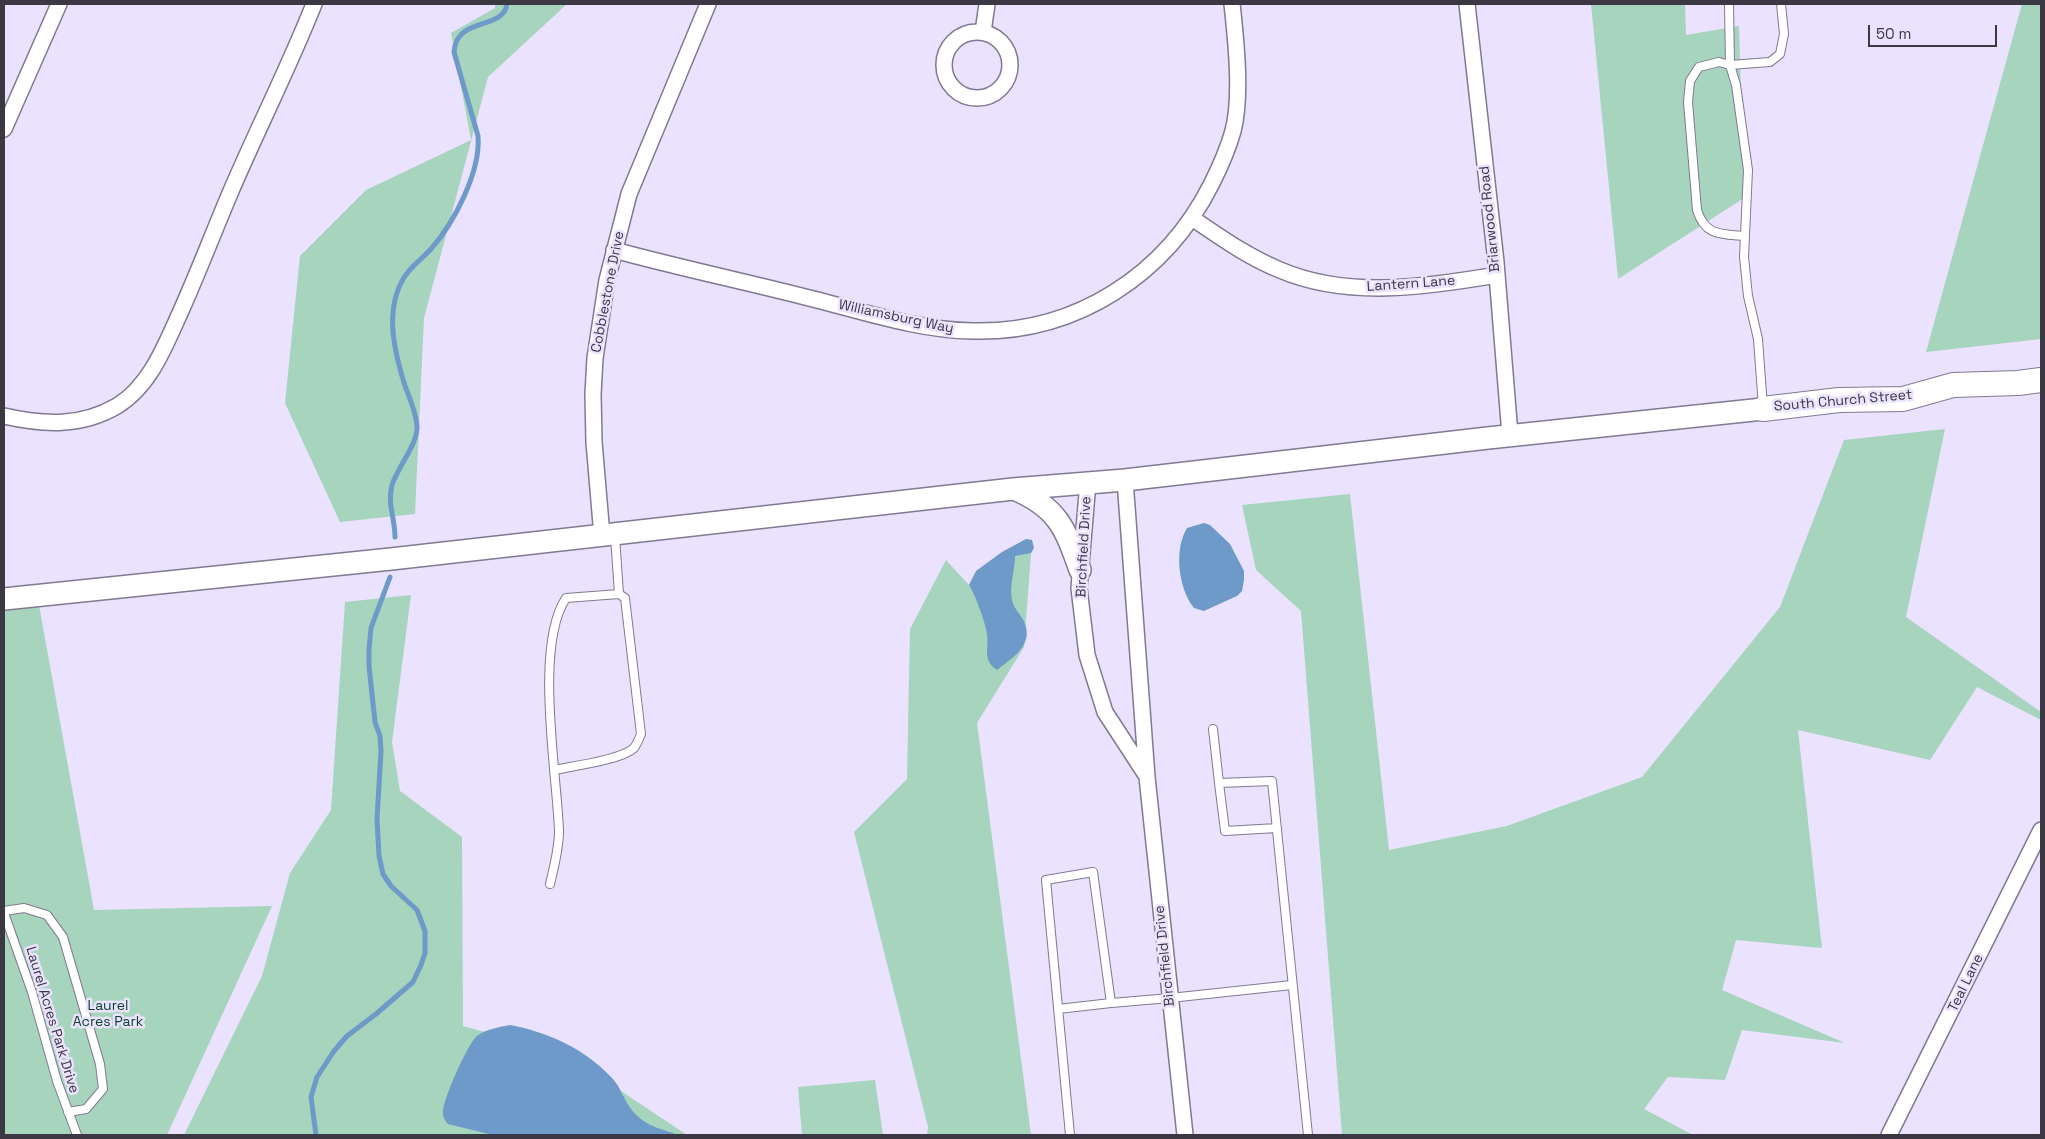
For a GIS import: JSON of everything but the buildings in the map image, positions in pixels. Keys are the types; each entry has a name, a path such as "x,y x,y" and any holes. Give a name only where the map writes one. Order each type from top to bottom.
{"main road":[{"name":"South Church Street","path":"1763,409 1840,400 1903,399 1953,385 2018,384 2041,380"},
{"path":"4,599 608,535 1013,488 1125,480 1763,409"},
{"path":"1013,488 1033,497 1053,512 1069,537 1080,570"}],"street":[{"path":"4,129 59,4"},
{"path":"4,416 42,423 62,424 81,421 118,405 134,392 148,376 170,337 230,192 314,4"},
{"name":"Cobblestone Drive","path":"608,535 594,442 593,394 600,320 614,250 629,194 708,4"},
{"path":"983,32 987,4"},
{"name":"Williamsburg Way","path":"614,250 894,320 946,330 998,330 1049,322 1096,303 1137,277 1170,246 1192,218 1216,174 1233,132 1237,108 1237,85 1232,4"},
{"name":"Briarwood Road","path":"1467,4 1497,275 1510,436"},
{"path":"972,32 983,32 994,36 1003,43 1009,53 1010,75 1005,85 996,93 986,98 975,99 960,94 948,82 944,72 944,61 947,51 953,42 972,32"},
{"name":"Lantern Lane","path":"1192,218 1264,263 1282,271 1321,283 1365,289 1458,282 1497,275"},
{"name":"Birchfield Drive","path":"1125,480 1147,777 1185,1135"},
{"name":"Birchfield Drive","path":"1088,482 1079,588 1086,655 1105,712 1147,777"},
{"name":"Teal Lane","path":"1889,1135 2041,830"}],"lane":[{"path":"1729,4 1730,65 1736,85 1748,170 1744,257 1748,296 1758,338 1763,409"},
{"path":"1745,236 1714,233 1700,220 1697,210 1690,134 1688,102 1690,81 1698,67 1719,62 1730,65 1770,62 1780,54 1784,34 1781,4"},
{"path":"608,535 619,594"},
{"path":"550,884 559,834 554,770 549,667 552,642 561,605 566,598 619,594 625,598 641,734 633,749 623,755 554,770"},
{"path":"1213,730 1225,830 1277,828"},
{"path":"1219,783 1272,781 1308,1135"},
{"path":"1070,1135 1046,880 1093,872 1111,1003"},
{"path":"4,912 24,908 47,915 63,937 100,1064 103,1089 86,1109 68,1112"},
{"name":"Laurel Acres Park Drive","path":"4,912 32,992 57,1080 77,1135"},
{"path":"1058,1009 1292,985"}],"green space":[{"path":"495,4 567,4 488,77 424,318 415,514 340,522 285,403 300,256 366,190 471,140 451,33 495,8"},
{"path":"1591,4 1685,4 1686,35 1739,26 1744,198 1618,279"},
{"path":"2022,4 2041,4 2041,339 1926,352"},
{"path":"1945,429 1906,617 2041,712 2041,720 1977,687 1930,760 1798,730 1822,948 1736,940 1722,990 1845,1043 1742,1030 1725,1080 1668,1077 1644,1109 1693,1135 1342,1135 1301,611 1256,570 1242,505 1350,494 1389,850 1507,826 1642,777 1780,607 1844,440"},
{"path":"1032,540 1024,647 977,723 1031,1135 927,1135 928,1127 854,832 907,779 910,629 946,560 969,585"},
{"name":"Laurel Acres Park","path":"37,594 94,910 272,906 167,1135 4,1135 4,598"},
{"path":"411,595 392,742 400,791 462,837 463,1026 567,1055 687,1135 184,1135 262,976 290,873 331,810 345,602"},
{"path":"875,1080 883,1135 802,1135 798,1087"}],"water":[{"path":"1204,523 1210,525 1230,544 1244,571 1244,580 1242,591 1237,596 1204,611 1194,608 1184,590 1179,557 1180,547 1187,528"},
{"path":"1026,539 1032,540 1034,548 1031,553 1015,556 1011,594 1013,604 1025,624 1026,639 1020,651 997,670 989,662 986,629 969,585 976,571 1002,552"},
{"path":"510,1025 552,1037 578,1050 601,1067 614,1080 632,1111 638,1117 650,1125 678,1135 493,1135 448,1124 443,1115 447,1097 462,1061 473,1041 477,1036 485,1032"}],"waterway":[{"path":"395,537 390,498 392,485 411,448 417,426 395,348 393,308 396,295 404,278 410,269 440,238 457,211 471,180 475,165 478,136 454,52 457,41 463,33 471,28 497,18 504,12 507,4"},
{"path":"316,1135 311,1097 317,1077 334,1051 347,1036 413,982 425,953 425,931 417,910 391,886 383,874 379,856 377,819 381,751 380,736 375,722 369,649 371,628 390,577"}]}
